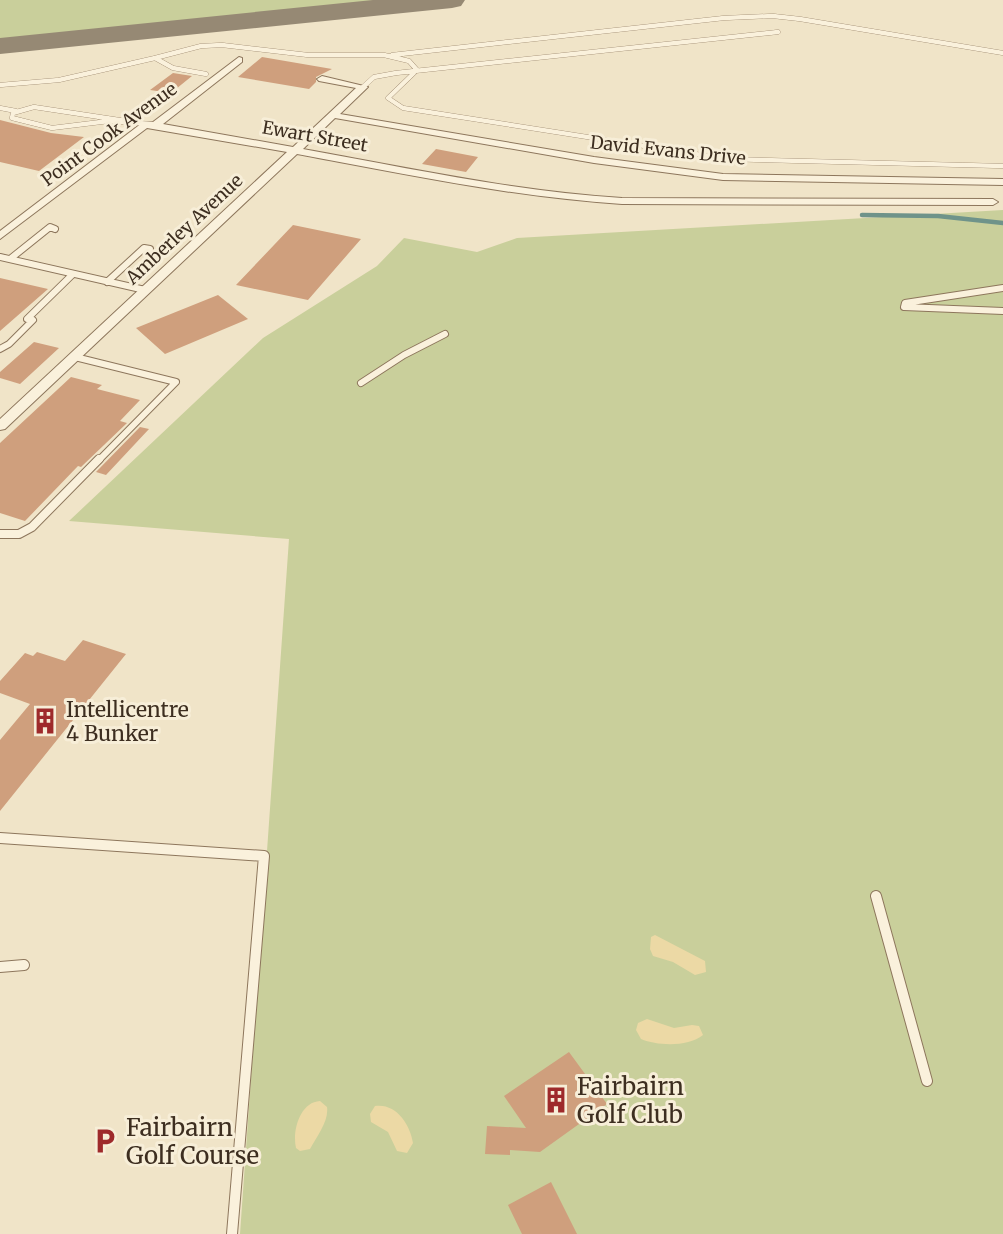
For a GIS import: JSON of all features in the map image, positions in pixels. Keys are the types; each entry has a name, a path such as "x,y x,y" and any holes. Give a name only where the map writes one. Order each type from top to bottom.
{"street":[{"name":"Point Cook Avenue","path":"0,236 145,125 155,125 239,60"},
{"path":"322,79 363,87"},
{"name":"Amberley Avenue","path":"0,426 363,87"},
{"name":"David Evans Drive","path":"332,115 594,160 723,177 1003,182"},
{"name":"Ewart Street","path":"155,125 470,182 575,198 622,201 993,202"}],"lane":[{"path":"0,85 27,86 78,77 201,46 222,45 308,55 384,55 724,18 773,16 1003,53"},
{"path":"363,87 374,77 418,70 778,32"},
{"path":"384,55 409,61 418,70"},
{"path":"155,58 173,68 206,74"},
{"path":"418,70 388,98 402,108 727,159 1003,166"},
{"path":"0,108 16,111 35,107 70,115 105,115 155,125"},
{"path":"16,111 12,118 17,121 52,128 127,121"},
{"path":"13,260 53,228"},
{"path":"110,282 147,249"},
{"path":"0,257 145,290"},
{"path":"0,349 9,344 33,320 27,318 72,274"},
{"path":"1003,288 905,303 904,307 1003,311"},
{"path":"361,383 404,355 445,334"},
{"path":"0,534 19,534 32,527 176,382 75,357"},
{"path":"0,838 264,856 232,1234"},
{"path":"876,896 927,1081"},
{"path":"0,967 24,965"}],"green space":[{"path":"0,0 387,0 0,39"},
{"name":"Fairbairn Golf Course","path":"1003,210 1003,1234 240,1234 289,539 69,521 263,338 377,266 404,238 477,252 517,238"}],"sand":[{"path":"655,935 705,961 706,972 695,975 673,962 653,956 650,949 651,937"},
{"path":"647,1019 674,1028 699,1026 703,1035 681,1043 664,1044 641,1039 636,1030 638,1023"},
{"path":"320,1101 327,1107 324,1123 310,1149 300,1151 296,1148 295,1141 299,1118 307,1106"},
{"path":"375,1106 389,1108 401,1116 413,1143 407,1153 397,1151 388,1132 371,1122 370,1114"}],"building":[{"path":"262,57 332,69 316,77 316,82 309,89 238,77"},
{"path":"173,73 192,76 171,93 150,90"},
{"path":"0,120 51,133 84,137 39,171 0,162"},
{"path":"436,149 478,157 466,172 422,164"},
{"path":"293,225 361,239 308,300 236,285"},
{"path":"0,278 48,289 0,331"},
{"path":"218,295 248,319 165,354 136,328"},
{"path":"34,342 59,348 20,384 0,378 0,372"},
{"path":"71,377 102,385 97,389 140,400 120,421 127,423 81,467 78,466 25,521 0,513 0,443"},
{"path":"140,427 149,429 106,475 96,472"},
{"name":"Intellicentre 4 Bunker","path":"83,640 126,654 0,811 0,740 30,704 0,693 0,681 25,653 33,656 37,652 65,661"},
{"name":"Fairbairn Golf Club","path":"569,1052 607,1104 540,1152 510,1150 510,1155 485,1154 487,1126 526,1128 504,1096"},
{"path":"551,1182 577,1234 522,1234 508,1205"}],"waterway":[{"path":"862,215 938,216 1003,223"}],"taxiway":[{"path":"0,46 452,0"}],"place":[{"name":"Intellicentre 4 Bunker","path":"45,721"},
{"name":"Fairbairn Golf Club","path":"556,1100"},
{"name":"Fairbairn Golf Course","path":"105,1141"}]}
